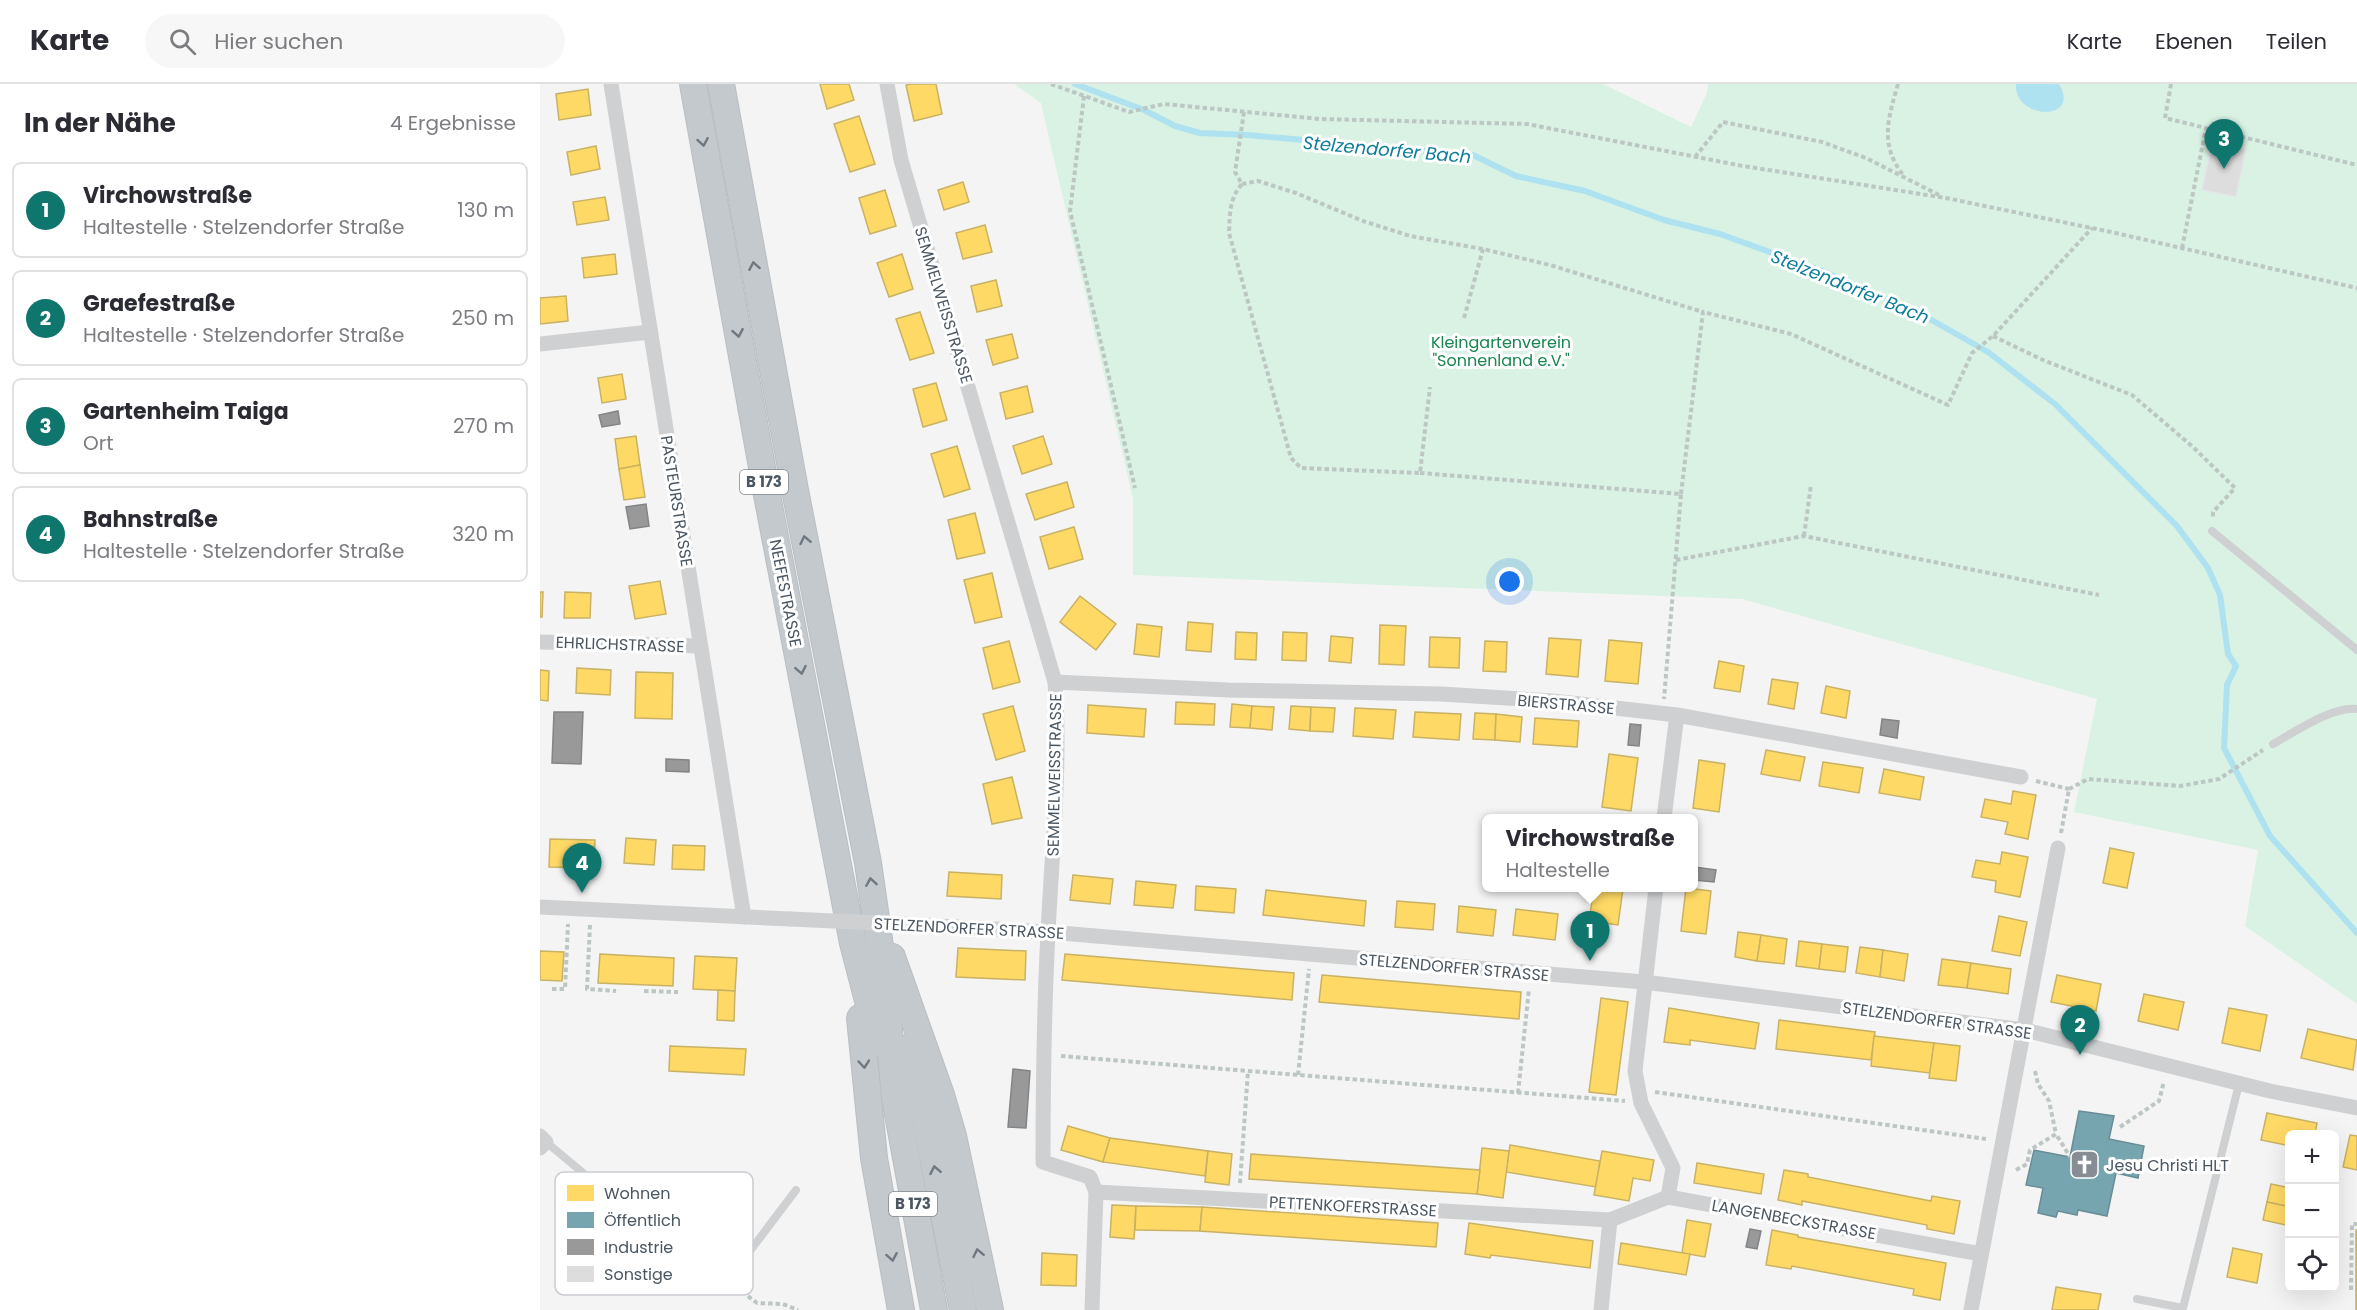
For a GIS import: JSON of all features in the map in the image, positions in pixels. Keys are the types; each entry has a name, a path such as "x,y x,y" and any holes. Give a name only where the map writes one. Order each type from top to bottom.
{"highway":[{"name":"NEEFESTRASSE","path":"693,84 767,495 853,943 895,1098 934,1310"},
{"name":"NEEFESTRASSE","path":"721,84 795,490 868,863 892,1044 895,1098"},
{"path":"880,940 894,961 941,1095 953,1136 990,1310"},
{"path":"853,943 873,1148 901,1310"},
{"path":"894,961 963,1310"}],"street":[{"name":"PASTEURSTRASSE","path":"611,84 744,917"},
{"name":"SEMMELWEISSTRASSE","path":"887,84 901,160 1055,682 1058,724 1056,819 1042,1055 1043,1162 1090,1177 1096,1191"},
{"path":"540,344 650,333"},
{"name":"EHRLICHSTRASSE","path":"540,642 700,646"},
{"name":"BIERSTRASSE","path":"1055,682 1228,690 1441,694 1553,701 1670,714 2021,777"},
{"path":"1664,814 1670,714"},
{"path":"1971,1310 2058,848"},
{"path":"1601,1310 1610,1220 1668,1197 1673,1168 1641,1102 1635,1071 1655,892"},
{"name":"STELZENDORFER STRASSE","path":"540,907 1048,932 1644,982 2025,1030 2239,1084 2357,1108"},
{"path":"1092,1310 1096,1191"},
{"name":"PETTENKOFERSTRASSE","path":"1096,1191 1610,1220"},
{"name":"LANGENBECKSTRASSE","path":"1668,1197 1981,1254"}],"lane":[{"path":"2212,531 2357,650"},
{"path":"2273,744 2330,714 2346,708 2357,709"},
{"path":"2137,1299 2183,1308 2239,1084"},
{"path":"542,1142 579,1172"},
{"path":"753,1247 796,1190"}],"path":[{"path":"1051,84 1129,112 1164,104 1320,119 1527,124 1695,157 1946,198 2093,228 2357,288"},
{"path":"1898,84 1887,124 1893,162 1906,179"},
{"path":"2171,84 2165,118 2357,165"},
{"path":"1084,96 1070,211 1135,488"},
{"path":"1242,184 1235,172 1244,112"},
{"path":"1695,157 1724,122 1822,142 1866,158 1946,198"},
{"path":"2181,248 2206,128"},
{"path":"1681,494 1420,473 1301,468 1291,458 1229,233 1230,206 1234,193 1242,184 1258,181 1296,192 1363,221 1410,236 1483,249 1550,266 1703,312 1791,334 1948,405 1972,353 1993,336 2093,228"},
{"path":"1464,318 1483,249"},
{"path":"1670,714 1681,494 1703,312"},
{"path":"1993,336 2043,360 2132,395 2193,447 2235,488 2213,512 2212,531"},
{"path":"1420,473 1430,387"},
{"path":"1804,536 1811,485"},
{"path":"1676,560 1804,536 2099,595"},
{"path":"2021,777 2069,789 2088,779 2180,786 2219,779 2273,744"},
{"path":"2058,848 2069,789"},
{"path":"552,989 565,989 569,909"},
{"path":"590,910 586,989 616,991"},
{"path":"1298,1075 1310,954"},
{"path":"1518,1093 1531,973"},
{"path":"644,991 678,992"},
{"path":"2025,1030 2038,1083 2049,1101 2056,1134 2070,1157"},
{"path":"1042,1055 1641,1102 1653,1092 2003,1141"},
{"path":"2120,1127 2159,1101 2167,1066"},
{"path":"1239,1199 1248,1071"},
{"path":"2016,1170 2027,1164 2030,1150 2056,1134"},
{"path":"2351,1290 2352,1224 2357,1224"},
{"path":"748,1295 758,1303 783,1304 798,1310"}],"green space":[{"name":"Kleingartenverein \"Sonnenland e.V.\"","path":"1014,84 1603,84 1691,127 1707,93 1708,84 2357,84 2357,1004 2245,926 2258,850 2074,812 2097,699 1742,599 1133,575 1133,499 1041,103"}],"water":[{"path":"2016,84 2059,84 2064,96 2062,105 2055,110 2045,112 2034,110 2025,105 2018,96"}],"building: Wohnen":[{"path":"820,84 849,84 854,100 827,109"},
{"path":"936,84 942,114 914,121 906,85"},
{"path":"588,89 591,115 559,120 556,94"},
{"path":"859,116 875,164 850,172 834,124"},
{"path":"596,146 600,169 571,175 567,152"},
{"path":"963,182 969,202 944,210 938,190"},
{"path":"885,190 896,226 870,234 859,198"},
{"path":"605,197 609,220 577,225 573,202"},
{"path":"985,225 992,252 963,259 956,233"},
{"path":"615,254 617,274 584,278 582,258"},
{"path":"902,254 913,289 889,297 877,263"},
{"path":"996,280 1002,306 977,312 971,286"},
{"path":"566,296 568,321 540,324 540,298"},
{"path":"920,312 934,353 910,360 896,319"},
{"path":"1012,334 1018,358 993,365 986,340"},
{"path":"622,374 626,399 602,403 598,378"},
{"path":"936,383 947,420 923,427 913,389"},
{"path":"1027,386 1033,412 1006,419 1000,393"},
{"path":"636,436 640,465 619,469 615,439"},
{"path":"1043,436 1052,464 1022,474 1013,446"},
{"path":"957,446 970,489 944,497 931,454"},
{"path":"640,465 645,497 624,500 619,469"},
{"path":"1067,482 1074,507 1035,520 1026,494"},
{"path":"975,513 985,553 957,559 948,520"},
{"path":"1074,527 1083,559 1049,569 1040,537"},
{"path":"992,573 1002,617 975,623 964,580"},
{"path":"660,581 666,614 635,619 629,586"},
{"path":"540,592 543,592 542,617 540,617"},
{"path":"565,592 591,593 590,618 564,618"},
{"path":"1080,596 1116,624 1096,650 1060,622"},
{"path":"1188,622 1213,624 1211,652 1186,650"},
{"path":"1137,624 1162,627 1159,657 1134,654"},
{"path":"1380,625 1406,626 1404,665 1379,664"},
{"path":"1236,632 1257,633 1256,660 1235,659"},
{"path":"1283,632 1307,633 1306,661 1282,660"},
{"path":"1331,636 1353,638 1351,663 1329,661"},
{"path":"1430,637 1460,638 1459,668 1429,667"},
{"path":"1549,638 1581,640 1578,677 1546,674"},
{"path":"1609,640 1642,643 1638,684 1605,681"},
{"path":"1009,641 1020,682 993,689 983,648"},
{"path":"1485,641 1507,642 1506,672 1483,671"},
{"path":"1719,661 1744,666 1740,692 1714,688"},
{"path":"577,668 611,670 610,695 576,693"},
{"path":"540,670 549,671 548,701 540,700"},
{"path":"636,672 673,673 672,719 635,718"},
{"path":"1772,679 1798,683 1794,709 1768,704"},
{"path":"1826,686 1850,691 1846,718 1821,713"},
{"path":"1176,702 1215,704 1214,725 1175,724"},
{"path":"1232,704 1252,706 1250,728 1230,727"},
{"path":"1088,705 1146,709 1144,737 1087,733"},
{"path":"1013,706 1025,751 996,760 983,714"},
{"path":"1252,706 1274,707 1272,730 1250,728"},
{"path":"1291,706 1311,707 1310,731 1289,729"},
{"path":"1311,707 1335,708 1333,732 1310,731"},
{"path":"1355,708 1396,710 1393,739 1353,736"},
{"path":"1415,712 1461,714 1459,740 1413,737"},
{"path":"1475,713 1496,714 1495,740 1473,739"},
{"path":"1496,714 1522,717 1520,742 1495,740"},
{"path":"1535,718 1579,721 1577,747 1533,744"},
{"path":"1766,750 1805,757 1800,781 1761,774"},
{"path":"1609,754 1638,758 1631,811 1602,807"},
{"path":"1699,760 1725,764 1719,812 1693,808"},
{"path":"1823,762 1863,768 1859,793 1819,786"},
{"path":"1884,769 1924,777 1920,800 1879,793"},
{"path":"1012,777 1022,818 992,824 983,784"},
{"path":"2013,791 2036,795 2028,839 2005,834 2008,822 1981,817 1985,799 2011,804"},
{"path":"626,838 656,840 654,865 624,863"},
{"path":"550,839 595,840 594,868 549,867"},
{"path":"673,845 705,846 704,870 672,869"},
{"path":"2110,848 2134,853 2127,888 2103,883"},
{"path":"2002,852 2028,857 2020,897 1995,892 1996,881 1972,877 1976,860 2000,864"},
{"path":"949,872 1002,875 1001,899 947,896"},
{"path":"1073,875 1113,879 1110,904 1070,900"},
{"path":"1136,881 1176,885 1173,908 1134,905"},
{"path":"1196,886 1236,889 1234,913 1195,910"},
{"path":"1698,889 1711,891 1706,934 1681,931 1686,892 1698,892"},
{"path":"1266,890 1366,901 1364,926 1263,915"},
{"path":"1593,892 1622,892 1618,925 1589,921"},
{"path":"1397,901 1435,904 1433,930 1395,927"},
{"path":"1459,906 1496,910 1493,936 1457,932"},
{"path":"1516,909 1558,914 1555,940 1513,935"},
{"path":"1999,916 2027,922 2020,956 1992,951"},
{"path":"1738,932 1761,935 1757,961 1735,957"},
{"path":"1761,935 1787,939 1784,964 1757,961"},
{"path":"1799,941 1822,944 1819,969 1796,966"},
{"path":"1822,944 1848,947 1845,972 1819,969"},
{"path":"1860,947 1883,950 1880,977 1856,973"},
{"path":"958,948 1026,951 1025,980 956,977"},
{"path":"1883,950 1908,954 1904,981 1880,977"},
{"path":"540,951 564,952 562,981 540,980"},
{"path":"600,954 674,958 673,986 598,983"},
{"path":"1065,954 1294,973 1292,1000 1062,980"},
{"path":"695,956 737,958 735,991 693,989"},
{"path":"1942,959 1971,963 1967,988 1938,985"},
{"path":"1971,963 2011,969 2008,994 1967,988"},
{"path":"1322,975 1521,992 1519,1019 1319,1002"},
{"path":"2057,975 2101,984 2096,1011 2051,1002"},
{"path":"718,990 735,991 734,1021 717,1020"},
{"path":"2144,994 2184,1002 2178,1030 2138,1021"},
{"path":"1601,998 1628,1002 1616,1095 1589,1092"},
{"path":"1669,1008 1759,1023 1755,1049 1690,1040 1690,1045 1664,1042"},
{"path":"2229,1008 2267,1015 2260,1051 2222,1043"},
{"path":"1779,1020 1875,1032 1871,1060 1776,1049"},
{"path":"2308,1029 2357,1040 2353,1070 2301,1058"},
{"path":"1874,1036 1934,1043 1930,1073 1871,1066"},
{"path":"1934,1043 1960,1046 1956,1081 1929,1078"},
{"path":"670,1046 746,1049 744,1075 669,1071"},
{"path":"2267,1113 2317,1123 2316,1130 2285,1130 2285,1145 2261,1140"},
{"path":"1068,1126 1110,1138 1103,1162 1061,1150"},
{"path":"2350,1135 2357,1136 2357,1170 2343,1167"},
{"path":"1110,1138 1208,1151 1205,1176 1103,1162"},
{"path":"1510,1145 1600,1161 1596,1187 1506,1172"},
{"path":"1482,1148 1509,1151 1503,1198 1477,1194"},
{"path":"1208,1151 1232,1154 1229,1185 1205,1182"},
{"path":"1602,1151 1654,1160 1650,1181 1633,1178 1629,1201 1594,1195"},
{"path":"1251,1154 1480,1170 1477,1194 1249,1179"},
{"path":"1697,1163 1764,1174 1761,1194 1694,1183"},
{"path":"1784,1170 1808,1174 1808,1177 1931,1201 1932,1196 1960,1201 1954,1234 1927,1229 1927,1225 1802,1201 1802,1205 1778,1200"},
{"path":"2271,1184 2285,1187 2285,1206 2267,1202"},
{"path":"2267,1202 2285,1206 2285,1225 2263,1220"},
{"path":"1112,1205 1136,1206 1134,1239 1110,1237"},
{"path":"1136,1206 1202,1207 1200,1231 1135,1230"},
{"path":"1202,1207 1438,1223 1436,1247 1200,1231"},
{"path":"1687,1220 1711,1224 1705,1257 1682,1253"},
{"path":"1469,1223 1593,1241 1590,1268 1491,1255 1490,1258 1465,1254"},
{"path":"1772,1230 1798,1235 1798,1237 1946,1263 1940,1300 1913,1295 1914,1289 1792,1266 1791,1269 1766,1265"},
{"path":"2357,1230 2357,1310 2356,1310"},
{"path":"1621,1243 1690,1254 1686,1275 1618,1264"},
{"path":"2233,1248 2262,1254 2257,1283 2227,1277"},
{"path":"1042,1253 1077,1255 1076,1286 1041,1285"},
{"path":"2056,1287 2101,1294 2098,1310 2052,1310"}],"building: Öffentlich":[{"name":"Jesu Christi HLT","path":"2079,1111 2114,1116 2109,1139 2144,1146 2138,1178 2116,1173 2107,1216 2078,1210 2077,1215 2058,1211 2056,1217 2038,1213 2043,1188 2026,1185 2034,1150 2070,1157"}],"building: Industrie":[{"path":"618,411 620,424 602,427 599,415"},
{"path":"646,504 649,526 630,529 626,507"},
{"path":"554,712 583,712 581,764 552,763"},
{"path":"1882,719 1899,721 1897,738 1880,735"},
{"path":"1630,724 1641,725 1639,746 1628,745"},
{"path":"666,759 689,760 689,772 666,771"},
{"path":"1698,868 1716,870 1714,882 1698,880"},
{"path":"1013,1069 1030,1071 1026,1128 1008,1127"},
{"path":"1750,1229 1761,1231 1757,1249 1746,1247"}],"building: Sonstige":[{"path":"2212,142 2246,149 2236,197 2202,190"}],"waterway":[{"name":"Stelzendorfer Bach","path":"1075,84 1144,110 1175,126 1200,133 1473,155 1516,176 1585,191 1664,220 1720,234 1822,271 1921,314 1988,352 2055,404 2177,526 2208,568 2220,595 2228,654 2236,666 2227,685 2224,748 2270,836 2357,933"}],"place":[{"name":"Gartenheim Taiga","path":"2224,169"},
{"name":"Bahnstraße","path":"582,893"},
{"name":"Virchowstraße","path":"1590,961"},
{"name":"Graefestraße","path":"2080,1055"},
{"name":"Jesu Christi HLT","path":"2085,1165"}]}
